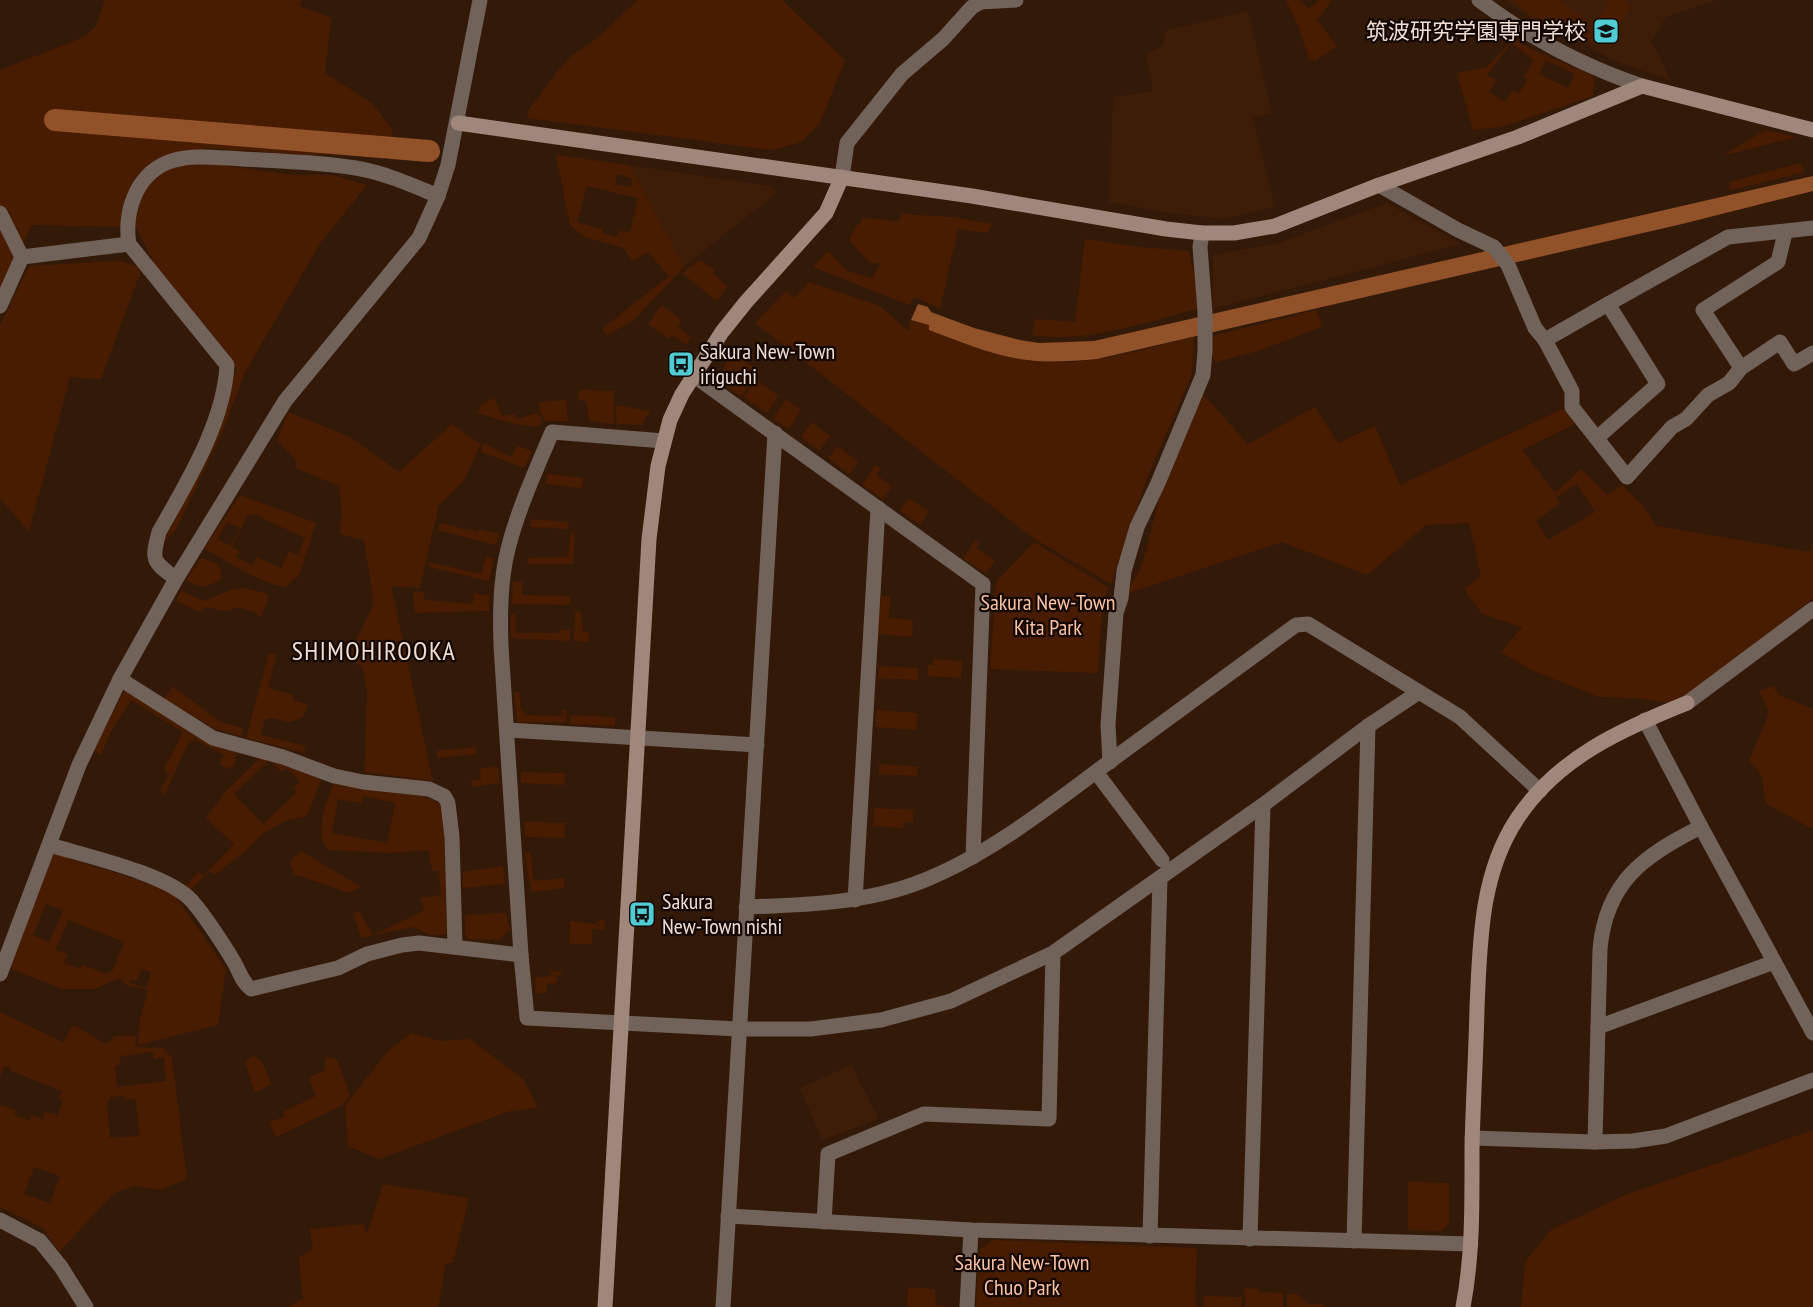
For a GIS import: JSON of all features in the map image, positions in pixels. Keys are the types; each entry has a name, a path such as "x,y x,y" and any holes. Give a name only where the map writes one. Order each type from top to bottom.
{"street":[{"path":"0,975 7,936 50,845 80,765 120,680 176,579 285,401 419,238 438,196 448,165 458,123 480,0"},
{"path":"605,1307 649,539 653,491 670,420 693,375 722,332 826,213 842,177 847,143 902,74 943,39 972,7 981,2 1016,0"},
{"path":"1479,0 1538,39 1600,71 1642,86 1813,130"},
{"path":"458,123 842,177 1202,233 1234,233 1275,226 1379,185 1518,137 1642,86"},
{"path":"176,579 158,566 154,558 156,543 159,532 194,469 216,416 227,365 153,277 129,244 127,230 129,210 140,186 150,172 166,163 184,158 291,161 357,168 395,179 438,196"},
{"path":"1379,185 1458,230 1491,245 1508,265 1535,328 1545,340 1572,391 1572,407 1628,477 1672,427 1686,419 1708,395 1729,383 1741,368 1780,342 1794,364 1813,353"},
{"path":"0,213 22,257"},
{"path":"1545,340 1728,237 1813,228"},
{"path":"1741,368 1703,310 1778,262 1785,232"},
{"path":"1110,762 1108,724 1116,613 1121,598 1124,571 1137,527 1203,375 1205,312 1200,247 1202,233"},
{"path":"22,257 129,244"},
{"path":"0,306 22,257"},
{"path":"1597,438 1658,384 1608,304"},
{"path":"693,375 983,584 973,857"},
{"path":"664,441 552,432 528,490 508,549 503,578 500,622 527,1018 738,1029 811,1029 891,1017 951,1001 1053,953 1263,805 1368,726 1419,692"},
{"path":"723,1307 775,433"},
{"path":"855,900 878,508"},
{"path":"1463,1307 1471,1244 1472,1138 1479,958 1487,889 1512,828 1540,791 1572,762 1590,749 1645,720 1687,703 1813,609"},
{"path":"746,907 794,906 855,900 923,881 973,857 1028,821 1296,625 1308,624 1460,717 1540,791"},
{"path":"120,680 213,738 283,757 334,776 363,782 429,789 444,796 448,803 452,837 455,947"},
{"path":"1645,720 1813,1033"},
{"path":"1353,1241 1368,726"},
{"path":"507,730 757,745"},
{"path":"1096,772 1162,860"},
{"path":"1251,1239 1263,805"},
{"path":"1594,1142 1602,933 1611,902 1625,878 1646,858 1668,843 1701,827"},
{"path":"50,845 175,886 191,901 235,964 244,983 251,989 338,968 367,954 419,942 521,955"},
{"path":"1150,1236 1160,879"},
{"path":"824,1222 828,1154 924,1114 1049,1119 1053,953"},
{"path":"1598,1027 1774,962"},
{"path":"1472,1138 1594,1142 1633,1141 1666,1136 1813,1080"},
{"path":"728,1216 971,1230 1471,1244"},
{"path":"0,1220 40,1241 61,1267 86,1307"},
{"path":"967,1307 971,1230"}],"shaded area":[{"name":"筑波研究学園専門学校","path":"1505,0 1717,0 1666,17 1650,43 1654,45 1671,81 1618,62 1529,17"},
{"path":"1248,11 1272,113 1253,118 1275,207 1223,219 1169,213 1109,202 1113,97 1153,91 1146,54 1162,46 1166,30"},
{"path":"629,165 771,186 777,193 684,267"},
{"path":"1813,176 1813,191 1682,224 1097,359 1053,362 1014,358 965,344 929,330 929,325 911,320 918,304 928,307 931,312 974,328 1020,340 1039,343 1094,341"},
{"path":"1387,203 1462,244 1213,309 1213,255 1278,243"},
{"path":"851,1065 879,1119 822,1140 800,1088"}],"green space":[{"path":"105,0 301,0 300,6 331,18 325,73 372,103 393,131 388,152 310,155 206,148 197,162 294,175 332,175 367,185 321,242 244,374 225,426 175,531 163,542 204,458 229,392 236,369 223,348 155,265 136,227 32,225 0,288 0,70 84,37 96,26"},
{"path":"638,0 782,0 845,60 820,123 801,142 772,150 527,118 528,111 571,56 596,39"},
{"path":"1286,0 1299,0 1309,9 1319,0 1332,0 1317,20 1337,46 1315,61 1309,59 1298,25"},
{"path":"1512,0 1559,0 1594,25 1610,0 1622,0 1630,5 1611,39 1593,44 1531,15"},
{"path":"1514,38 1533,50 1594,76 1593,96 1505,126 1473,130 1457,73 1487,67","holes":["1511,43 1533,60 1524,76 1528,80 1518,94 1513,90 1505,102 1489,92 1497,81 1487,75","1546,60 1575,74 1568,88 1539,74"]},
{"path":"1766,130 1796,137 1722,156"},
{"path":"556,155 629,165 684,267 633,321 607,335 602,329 669,276 648,252 633,261 623,248 585,237 570,225","holes":["617,174 633,179 631,187 615,184","587,186 638,198 630,231 627,233 619,230 617,237 602,233 602,229 577,222"]},
{"path":"1801,163 1805,172 1731,190 1729,182"},
{"path":"902,214 952,217 992,224 988,233 958,229 940,309 915,297 909,305 813,267 828,251 847,271 872,278 881,264 869,262 849,240 854,229 864,218 899,221"},
{"path":"1085,239 1138,247 1189,251 1196,283 1197,309 1094,334 1073,337 1032,335 1035,319 1075,322"},
{"path":"700,260 714,270 714,274 727,287 717,301 682,273"},
{"path":"120,261 142,268 101,379 70,377 29,532 0,498 0,325 29,266"},
{"path":"809,282 880,306 908,331 911,320 930,325 929,330 977,348 1026,360 1068,362 1090,360 1194,337 1191,377 1147,478 1111,584 1033,538 755,323 786,291 794,298"},
{"path":"662,305 681,320 678,327 691,338 687,345 672,335 669,339 648,324"},
{"path":"1317,310 1322,327 1258,351 1216,362 1211,355 1212,336"},
{"path":"736,348 745,356 743,360 760,372 741,397 723,384 725,365"},
{"path":"756,380 779,396 767,413 744,397"},
{"path":"579,390 614,391 614,424 590,421 586,401 577,400"},
{"path":"1201,392 1248,444 1315,407 1338,443 1375,426 1400,485 1565,408 1575,424 1522,450 1555,493 1581,469 1607,495 1622,485 1641,504 1657,526 1809,552 1813,544 1813,598 1755,645 1675,704 1638,698 1599,697 1531,670 1501,652 1522,627 1482,614 1464,589 1481,576 1469,523 1426,525 1367,575 1282,542 1126,594 1142,566 1163,484","holes":["1577,484 1595,512 1548,540 1536,521 1560,503 1556,498"]},
{"path":"495,398 502,416 514,414 517,419 537,413 542,418 540,426 518,425 477,413 481,405"},
{"path":"786,399 801,410 789,429 773,419"},
{"path":"566,400 568,421 545,421 540,412 539,402"},
{"path":"615,405 650,411 643,425 617,424"},
{"path":"288,412 350,437 399,472 452,424 481,444 463,482 439,505 420,588 391,586 433,781 365,772 367,690 363,669 349,656 374,603 364,540 340,534 342,515 339,486 295,468 297,461 277,440"},
{"path":"812,422 830,436 819,451 801,437"},
{"path":"483,443 511,457 517,446 532,451 524,468 481,452"},
{"path":"838,446 858,462 849,474 828,458"},
{"path":"876,465 881,468 876,475 892,486 883,499 862,485"},
{"path":"547,474 583,478 582,488 546,484"},
{"path":"240,495 316,523 299,576 285,587 253,576 204,548","holes":["248,514 252,516 254,514 305,538 298,555 289,551 281,568 257,557 253,565 236,557 239,551 232,547","227,522 240,528 231,546 218,539"]},
{"path":"909,498 929,512 920,525 900,511"},
{"path":"531,519 569,522 568,529 530,527"},
{"path":"440,523 478,532 479,529 499,534 496,545 438,530"},
{"path":"571,532 575,533 573,564 527,564 528,558 568,557"},
{"path":"975,540 979,544 976,548 995,561 986,573 963,559"},
{"name":"Sakura New-Town Kita Park","path":"1034,542 1108,587 1103,607 1097,673 990,669 996,582"},
{"path":"486,556 494,559 489,581 429,567 429,562 481,574"},
{"path":"201,558 216,563 222,572 221,579 204,586 186,580"},
{"path":"513,582 522,582 522,595 570,596 570,605 512,604"},
{"path":"244,588 268,594 267,604 260,617 254,612 238,607 226,611 206,607 200,612 176,601 180,591 205,601 230,590"},
{"path":"413,591 424,592 425,600 473,604 474,593 489,596 489,611 415,613"},
{"path":"881,596 890,597 889,618 913,620 912,637 878,634"},
{"path":"575,611 581,612 583,631 590,633 589,642 574,641"},
{"path":"511,614 515,614 515,633 559,633 560,630 570,630 570,641 511,638"},
{"path":"269,653 276,655 268,688 294,695 293,700 308,705 302,718 289,722 272,718 264,720 261,735 306,746 303,753 246,738"},
{"path":"933,659 962,661 961,678 927,676 928,665 933,665"},
{"path":"879,666 919,668 918,680 878,678"},
{"path":"172,686 221,722 243,728 241,736 215,729 164,699"},
{"path":"1772,686 1781,696 1813,709 1813,829 1766,804 1761,774 1749,761 1769,713 1759,691"},
{"path":"125,689 203,741 237,751 234,765 227,769 220,764 224,755 196,740 189,741 164,796 160,790 169,775 164,769 183,732 131,700 110,733 101,756 94,750"},
{"path":"514,692 519,692 521,710 525,715 562,716 563,710 567,710 566,722 517,722"},
{"path":"877,710 918,713 917,730 875,727"},
{"path":"570,715 615,717 615,726 570,724"},
{"path":"476,747 477,754 437,758 436,751"},
{"path":"262,756 309,773 321,780 307,816 285,821 261,835 246,851 214,875 210,871 190,890 185,887 198,872 204,875 234,844 206,818 227,790","holes":["269,760 282,772 287,768 300,782 293,788 296,793 263,824 234,794"]},
{"path":"879,764 918,767 917,776 879,774"},
{"path":"498,767 499,783 472,787 471,781 481,779 480,768"},
{"path":"521,772 565,773 565,785 521,783"},
{"path":"333,784 423,796 439,803 444,820 447,934 431,935 412,927 361,938 353,913 359,911 373,935 425,910 420,898 441,895 439,871 432,871 429,850 391,853 330,850 324,845 321,829","holes":["364,796 395,803 387,843 332,833 338,799 361,803"]},
{"path":"874,808 914,810 913,822 903,822 903,828 873,826"},
{"path":"524,822 565,823 565,838 525,837"},
{"path":"301,851 361,887 349,893 294,874 290,861"},
{"path":"53,853 172,891 226,969 218,1025 138,1045 140,1020 148,990 126,985 120,978 95,989 63,989 8,968","holes":["46,904 63,910 49,942 33,935","68,920 124,942 112,972 108,971 107,974 83,965 81,969 64,963 67,954 56,950","141,969 151,972 146,988 130,983 131,980 137,981"]},
{"path":"525,853 530,853 534,881 564,878 564,888 531,892"},
{"path":"503,866 505,884 463,888 463,872"},
{"path":"506,913 510,930 499,940 468,939 465,935 465,915"},
{"path":"605,920 605,930 592,929 592,944 569,944 570,921 596,924 597,921"},
{"path":"551,971 561,971 562,975 557,975 557,983 547,984 546,993 537,993 534,978 551,976"},
{"path":"0,1012 63,1042 73,1025 106,1044 115,1036 137,1036 135,1047 163,1048 172,1058 187,1179 161,1190 135,1186 114,1193 59,1252 43,1228 0,1207 0,1105 16,1110 14,1115 29,1120 31,1115 43,1119 45,1112 58,1115 63,1100 59,1098 62,1091 11,1071 11,1068 4,1066 0,1077","holes":["153,1052 154,1059 164,1057 166,1081 117,1087 115,1066 119,1065 121,1056","124,1096 125,1100 136,1099 139,1136 110,1138 107,1101 110,1101 110,1097","34,1167 60,1176 50,1203 24,1194"]},
{"path":"412,1033 439,1041 470,1039 523,1079 538,1108 510,1111 379,1159 348,1146 345,1105 389,1050"},
{"path":"253,1056 262,1064 271,1084 255,1093 245,1062"},
{"path":"325,1057 337,1059 350,1096 341,1106 276,1137 269,1122 284,1117 283,1112 316,1096 309,1078 325,1070"},
{"path":"1813,1130 1813,1307 1521,1307 1525,1262 1551,1230 1625,1195"},
{"path":"1408,1182 1449,1183 1449,1223 1442,1231 1408,1230"},
{"path":"383,1184 469,1198 453,1263 446,1263 438,1307 287,1307 303,1299 299,1257 313,1249 310,1229 364,1224 367,1234"},
{"name":"Sakura New-Town Chuo Park","path":"992,1240 1197,1248 1195,1303 1198,1307 976,1307 979,1251"},
{"path":"908,1287 935,1289 936,1305 954,1307 907,1307"},
{"path":"1245,1288 1258,1289 1258,1292 1283,1293 1283,1307 1245,1307"},
{"path":"1287,1294 1297,1294 1307,1304 1323,1304 1323,1307 1287,1307"},
{"path":"1204,1296 1242,1297 1241,1307 1203,1307"}],"waterway":[{"path":"55,120 429,151"}],"place":[{"name":"筑波研究学園専門学校","path":"1606,31"},
{"name":"Sakura New-Town iriguchi","path":"681,364"},
{"name":"Sakura New-Town nishi","path":"642,914"}],"district":[{"name":"SHIMOHIROOKA","path":"374,650"}]}
